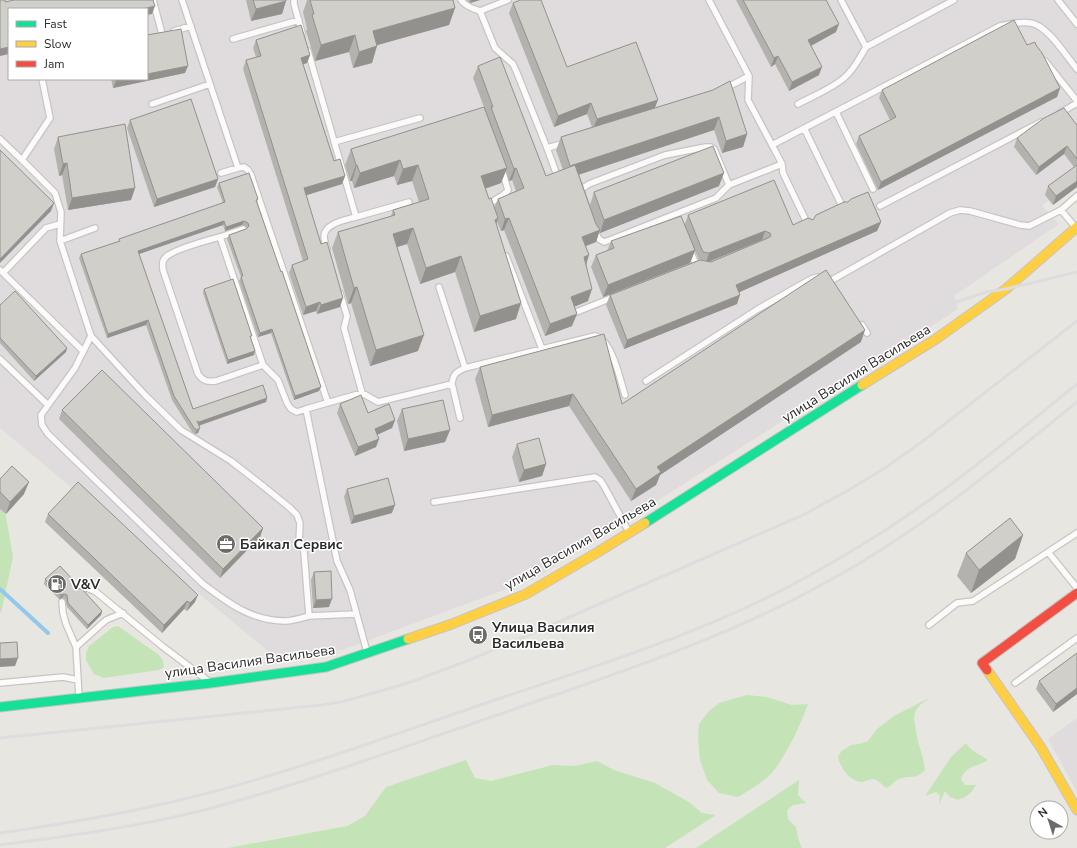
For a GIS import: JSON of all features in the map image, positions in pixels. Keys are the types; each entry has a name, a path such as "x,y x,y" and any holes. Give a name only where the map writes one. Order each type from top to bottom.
{"main road":[{"name":"улица Василия Васильева","path":"0,707 211,683 326,667 368,654 452,624 526,594 629,532 936,339 1006,289 1076,228"},
{"path":"1077,593 982,663 1040,746 1077,810"}],"lane":[{"path":"153,0 162,34"},
{"path":"182,0 238,168"},
{"path":"294,0 356,217"},
{"path":"461,0 471,8 480,11 508,0"},
{"path":"709,0 749,76 748,100 782,164 783,173 808,225"},
{"path":"841,0 866,47"},
{"path":"798,104 837,83 845,77 852,70 866,47 954,0"},
{"path":"1058,0 1077,24"},
{"path":"480,11 495,48 512,64 517,73 557,175"},
{"path":"233,39 299,20"},
{"path":"772,145 1000,26 1019,23 1032,23 1045,30 1077,69"},
{"path":"155,36 191,26"},
{"path":"1041,56 1077,102 1056,114"},
{"path":"721,90 749,76"},
{"path":"22,160 50,118 42,80"},
{"path":"152,104 210,84"},
{"path":"836,112 873,189"},
{"path":"334,142 420,118"},
{"path":"880,206 1049,118"},
{"path":"804,128 843,208"},
{"path":"0,139 55,193 60,212 60,241 91,336 181,430 231,461 297,515 300,523 299,542 304,552 309,616"},
{"path":"547,148 569,141"},
{"path":"582,198 581,193 583,188 589,184 665,155 706,147 711,147 714,149 729,185"},
{"path":"489,213 490,203 506,194 508,190 499,163"},
{"path":"594,227 599,239 604,242 716,198 729,185 782,164"},
{"path":"221,173 244,167 251,175 328,403"},
{"path":"646,381 758,309 811,279 818,277 832,280 950,213 960,210 970,211 1020,225 1029,226 1060,210 1077,196"},
{"path":"329,256 324,235 327,229 336,223 409,202"},
{"path":"1060,210 1076,228"},
{"path":"676,214 679,221"},
{"path":"60,224 46,228 1,271 83,351"},
{"path":"60,241 95,228"},
{"path":"242,229 172,253 164,258 162,264 198,374 202,379 208,382 216,381 263,365"},
{"path":"220,236 263,365 278,380 291,409 297,412 306,410 362,393"},
{"path":"688,243 698,266 689,268"},
{"path":"503,249 542,349"},
{"path":"832,280 836,286"},
{"path":"338,286 347,316 344,328 362,393 378,402 452,384"},
{"path":"439,287 465,368"},
{"path":"574,313 617,296"},
{"path":"859,321 867,333"},
{"path":"91,336 75,368 41,415 42,425 48,434 203,584 230,604 256,617 286,621 309,616 356,614"},
{"path":"460,418 452,384 452,377 457,371 595,336 601,338 611,351 625,395"},
{"path":"0,359 48,405"},
{"path":"306,410 337,562 350,590 368,654"},
{"path":"434,502 595,477 600,480 604,486 629,532"},
{"path":"930,625 957,603 973,601 1077,533"},
{"path":"1048,552 1077,588"},
{"path":"77,589 87,588 96,592 162,646 211,683"},
{"path":"62,602 66,624 76,647 79,697"},
{"path":"76,647 106,620 122,613"},
{"path":"1015,683 1077,638"},
{"path":"0,683 63,677 78,680"}],"shaded area":[{"path":"0,0 1077,0 1077,177 1042,206 1059,224 954,296 958,309 536,578 342,650 275,657 0,428"},
{"path":"1077,718 1077,792 1048,739"}],"green space":[{"path":"0,482 13,557 1,613 0,611"},
{"path":"118,626 159,655 163,661 164,667 159,670 104,678 94,674 86,660 86,653 89,646 113,627"},
{"path":"747,695 767,697 792,705 808,704 794,738 775,769 763,781 738,797 719,793 707,780 700,760 698,739 699,724 708,712 719,703"},
{"path":"931,697 920,705 915,712 914,719 925,770 915,776 901,778 886,788 875,779 860,782 848,776 842,768 838,756 842,751 851,745 868,741 877,729 894,716"},
{"path":"966,743 973,751 988,760 972,767 963,774 961,779 965,785 976,785 968,795 958,800 950,797 945,791 939,805 940,796 936,792 925,796 951,757"},
{"path":"466,760 475,778 491,781 553,765 575,766 597,761 614,770 655,783 689,802 702,813 716,815 665,848 228,848 347,826 365,816 386,787"},
{"path":"799,780 798,795 806,803 793,805 787,810 788,819 796,827 802,848 696,848"}],"building":[{"path":"0,0 5,0 5,2 14,0 153,0 155,6 146,8 8,8 8,47 0,49"},
{"path":"253,0 286,0 286,1 256,9"},
{"path":"310,0 453,0 455,8 373,31 377,46 359,52 355,35 321,45 312,15 314,14"},
{"path":"520,0 541,0 567,67 636,42 658,100 597,119 591,103 558,116 513,3"},
{"path":"743,0 826,0 839,24 808,40 822,67 792,82 778,56 774,58"},
{"path":"1014,20 1027,45 1035,42 1060,88 881,182 859,136 896,117 882,90"},
{"path":"301,25 310,55 301,58 334,161 340,159 345,176 304,188 321,244 327,242 343,298 321,305 320,302 306,307 292,265 308,259 246,60 261,56 256,40"},
{"path":"181,29 188,66 148,74 148,35"},
{"path":"500,57 546,176 575,165 596,224 600,230 582,237 589,255 584,257 592,289 571,297 577,314 550,324 509,218 505,219 498,199 524,188 516,168 514,169 491,107 493,107 478,66"},
{"path":"730,81 747,134 726,141 719,117 570,166 561,137 713,90"},
{"path":"191,99 218,179 157,199 130,120"},
{"path":"484,107 507,168 481,176 489,199 491,198 498,218 495,220 521,303 480,316 461,256 426,268 413,228 393,234 424,335 376,350 357,287 354,288 338,232 395,215 393,210 429,199 418,165 403,169 400,160 360,173 351,149"},
{"path":"1064,108 1077,124 1077,159 1067,146 1039,167 1017,138 1044,118"},
{"path":"125,124 135,188 72,198 67,163 63,164 58,137"},
{"path":"713,146 724,173 604,220 594,192"},
{"path":"0,150 54,203 0,259"},
{"path":"1077,165 1077,181 1056,196 1048,186"},
{"path":"249,173 258,199 256,200 281,272 282,271 321,387 295,396 272,329 260,333 241,277 243,276 229,235 246,229 249,226 248,223 244,221 226,227 224,221 138,251 193,409 263,385 267,398 199,422 197,421 200,428 197,430 194,428 174,396 148,320 108,334 81,254 120,241 119,239 225,202 219,183"},
{"path":"774,180 793,225 808,218 813,220 816,215 868,192 881,222 736,285 740,295 627,340 610,295 700,260 711,262 771,236 770,233 765,231 709,253 703,252 688,215"},
{"path":"681,216 695,250 608,285 596,255 614,248 611,241"},
{"path":"826,270 865,330 657,467 661,472 636,489 573,394 492,415 480,367 604,334 622,404"},
{"path":"233,279 252,336 250,336 255,351 228,360 204,289"},
{"path":"15,291 67,348 36,376 0,338 0,305"},
{"path":"102,370 263,528 223,569 62,410"},
{"path":"361,395 368,413 389,404 395,420 375,429 379,439 358,447 340,404"},
{"path":"443,400 450,430 408,439 402,409"},
{"path":"539,438 546,464 524,470 517,444"},
{"path":"12,466 29,482 10,502 0,492 0,479"},
{"path":"388,478 395,505 354,516 347,489"},
{"path":"78,482 198,595 190,603 187,601 164,625 48,514"},
{"path":"1010,518 1023,535 979,570 966,553"},
{"path":"60,566 75,582 75,588 82,589 102,611 88,625 68,603 67,595 61,595 45,579"},
{"path":"331,571 332,599 316,600 314,572"},
{"path":"17,642 18,658 0,659 0,643"},
{"path":"1077,653 1077,688 1056,704 1039,681"}],"waterway":[{"path":"0,589 48,633"}],"railway":[{"path":"680,470 884,340 930,313 986,292 1006,289 1077,272"},
{"path":"0,738 322,705 345,701 411,682 467,661 803,515 847,491 885,468 919,444 1077,321"},
{"path":"0,833 135,810 189,798 286,771 615,660 735,613 774,594 852,551 918,508 999,448 1077,384"},
{"path":"0,845 128,826 179,816 280,788 429,739 629,669 712,637 793,600 865,560 897,540 958,496 1077,402"}],"traffic: fast":[{"path":"645,523 862,385"},
{"path":"0,707 211,683 326,667 408,639"}],"traffic: slow":[{"path":"862,385 936,339 1006,289 1077,227"},
{"path":"408,639 452,624 526,594 645,523"},
{"path":"987,670 1040,746 1077,810"}],"traffic: jam":[{"path":"987,670 982,663 1077,593"}],"place":[{"name":"Байкал Сервис","path":"226,544"},
{"name":"V&V","path":"57,584"},
{"name":"Улица Василия Васильева","path":"478,635"}]}
